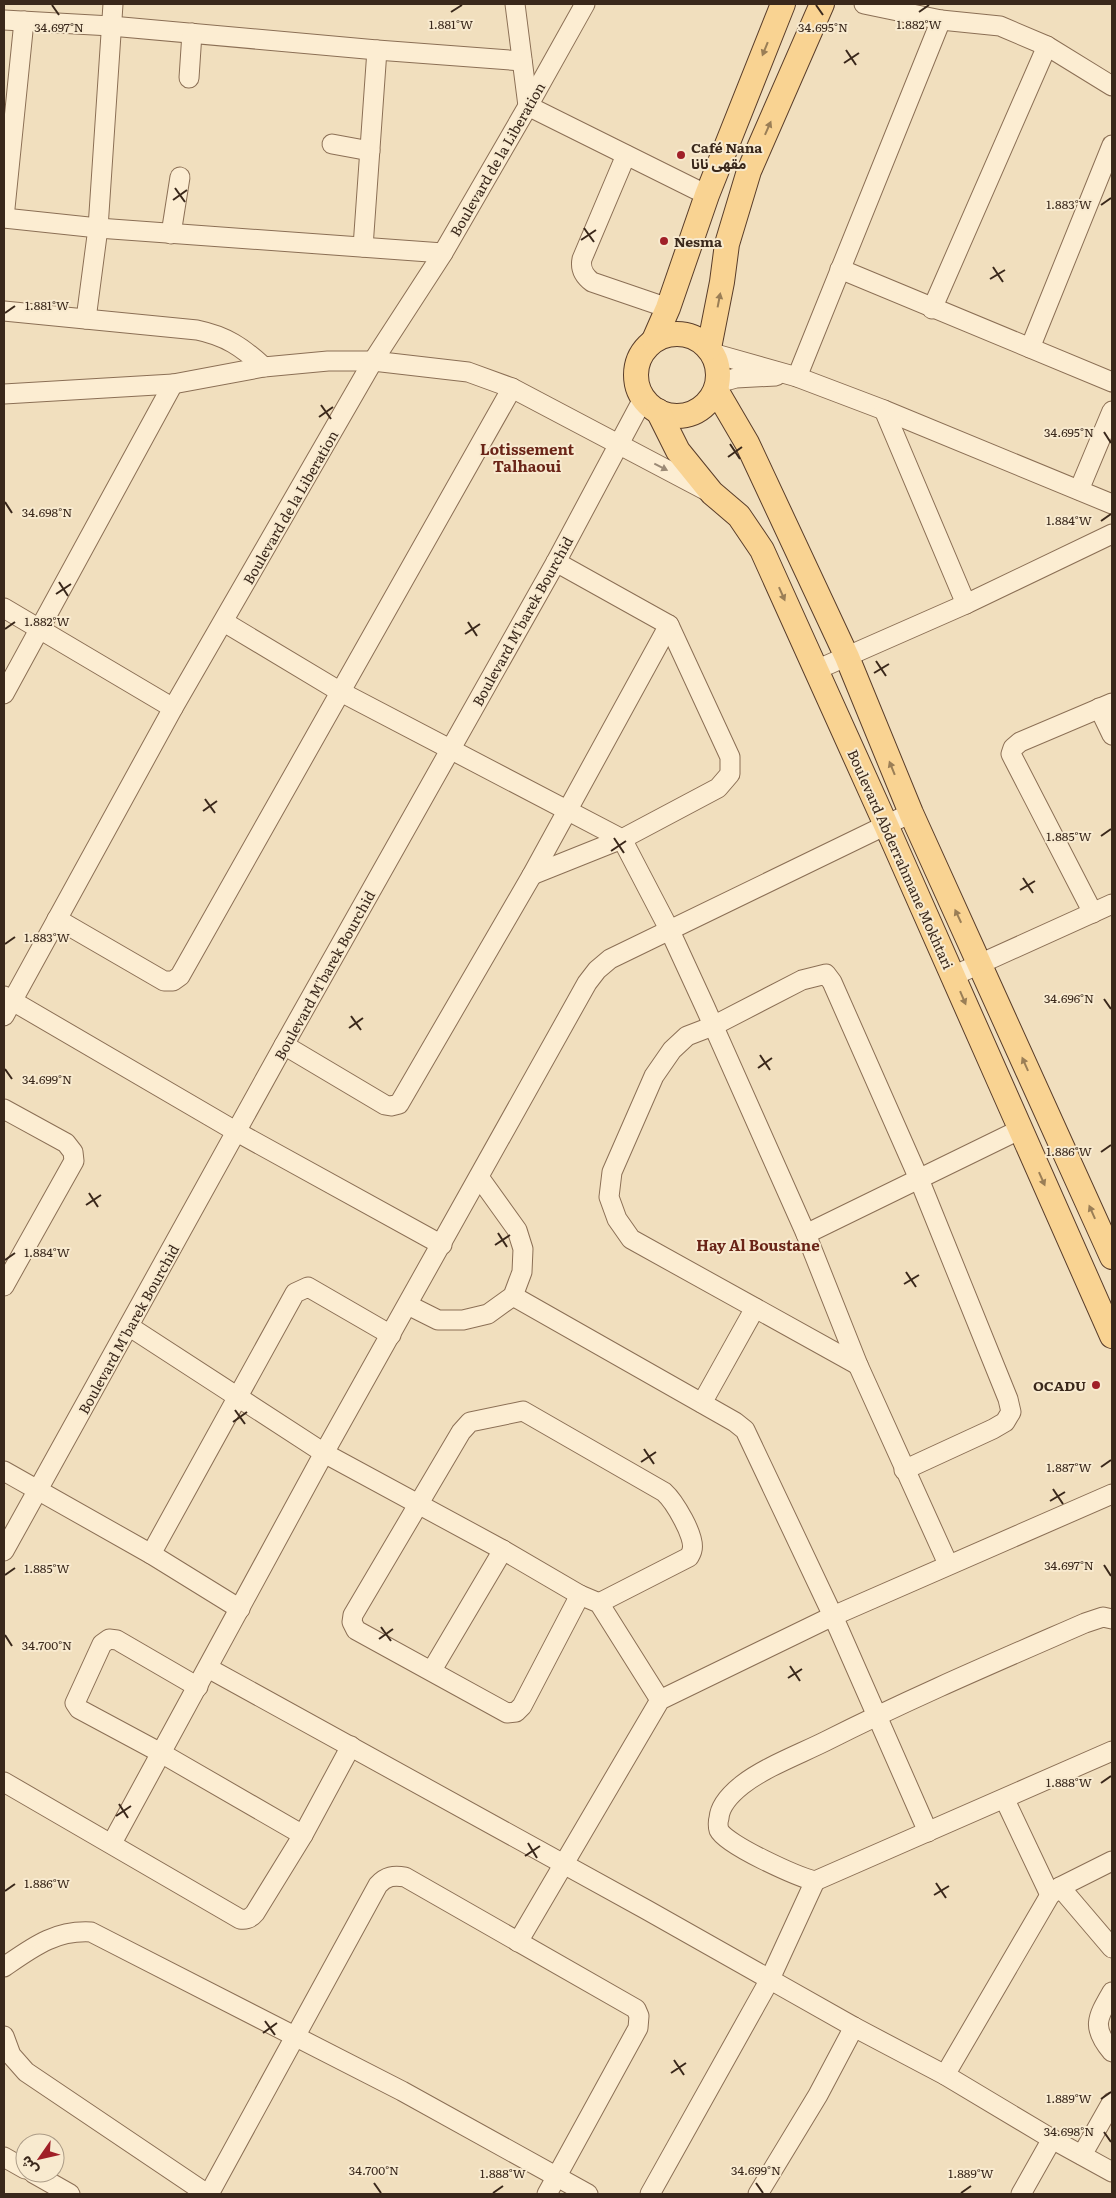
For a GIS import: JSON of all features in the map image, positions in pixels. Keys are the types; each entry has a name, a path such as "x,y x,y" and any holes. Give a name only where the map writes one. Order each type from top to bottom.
{"main road":[{"path":"712,493 678,451 636,378 637,367 640,357 654,340 668,308 707,195 783,4"},
{"path":"710,350 727,244 749,172 822,4"},
{"path":"720,162 749,172"},
{"path":"651,405 680,416 692,414 702,408 717,387 718,367 710,350 700,340 689,335 677,334 654,340"},
{"name":"Boulevard Abderrahmane Mokhtari","path":"717,387 747,443 847,657 911,813 1112,1257"},
{"name":"Boulevard Abderrahmane Mokhtari","path":"712,493 739,516 762,550 1112,1336"}],"street":[{"path":"86,320 98,228 113,4"},
{"path":"515,4 528,106 707,195"},
{"name":"Boulevard de la Liberation","path":"7,1004 57,919 173,708 373,361 443,253 528,106 584,4"},
{"path":"864,4 941,20 1000,26 1047,46 1112,86"},
{"path":"4,20 111,26 522,61"},
{"path":"793,376 840,269 941,20"},
{"path":"24,21 4,218 171,234 443,253"},
{"path":"189,78 192,33"},
{"path":"932,309 1047,46"},
{"path":"362,247 377,50"},
{"path":"332,144 370,151"},
{"path":"1030,348 1112,145"},
{"path":"626,155 582,260 582,270 592,282 668,308"},
{"path":"171,234 180,177"},
{"path":"840,269 932,309 1112,382"},
{"path":"4,311 197,330 217,334 237,345 264,367"},
{"path":"710,350 793,376 884,410 1112,504"},
{"name":"Boulevard Abderrahmane Mokhtari","path":"4,394 173,384 264,367 328,361 373,361 468,372 512,388 584,424 617,444 712,493"},
{"path":"717,387 736,378 793,376"},
{"path":"4,694 173,384"},
{"path":"57,919 164,981 173,981 180,976 339,691 512,388"},
{"name":"Boulevard M'barek Bourchid","path":"4,1551 284,1045 556,562 617,444 651,405"},
{"path":"884,410 966,604"},
{"path":"1079,490 1112,411"},
{"path":"816,670 966,604 1112,534"},
{"path":"532,875 622,839 718,788 730,774 730,757 669,625 556,562"},
{"path":"4,608 173,708"},
{"path":"224,622 339,691 622,839 670,931 713,1026 806,1234 858,1365 948,1564"},
{"path":"284,1045 385,1105 395,1106 399,1104 532,875 669,625"},
{"path":"1092,913 1011,754 1013,748 1020,742 1106,705 1112,735"},
{"path":"112,1844 324,1453 597,970 610,959 911,813"},
{"path":"953,976 1112,904"},
{"path":"858,1365 631,1239 617,1219 608,1197 612,1172 654,1076 672,1050 686,1036 713,1026 802,980 826,974 832,982 919,1179 1008,1399 1011,1412 1005,1422 993,1429 904,1470"},
{"path":"7,1004 442,1245"},
{"path":"4,1109 66,1144 72,1152 74,1161 4,1286"},
{"path":"806,1234 1020,1130"},
{"path":"408,1305 438,1320 462,1320 488,1314 513,1296 522,1272 523,1250 517,1230 479,1177"},
{"path":"151,1554 295,1293 300,1289 308,1287 392,1335"},
{"path":"513,1296 702,1403 745,1430 833,1616 928,1832"},
{"path":"702,1403 755,1308"},
{"path":"130,1326 237,1398 324,1453 503,1550 580,1595 599,1603 660,1700"},
{"path":"580,1595 522,1706 516,1712 507,1713 432,1670 356,1630 352,1622 353,1615 461,1432 470,1422 517,1412 530,1414 664,1492 676,1506 692,1542 692,1550 688,1557 599,1603"},
{"path":"4,1471 151,1554 240,1609"},
{"path":"518,1942 562,1864 660,1700 833,1616 948,1564 1112,1494"},
{"path":"432,1670 503,1550"},
{"path":"1112,1619 1102,1617 1085,1623 877,1715 752,1778 732,1794 723,1806 719,1816 719,1830 725,1837 780,1868 798,1877 815,1881 1112,1752"},
{"path":"198,1687 117,1640 109,1639 102,1644 75,1700 76,1706 303,1835"},
{"path":"208,1668 854,2027 945,2075 1052,2139 1112,2172"},
{"path":"4,1782 240,1919 245,1920 255,1912 303,1835 351,1746"},
{"path":"1005,1800 1055,1891 1112,1948"},
{"path":"945,2075 1055,1891 1112,1861"},
{"path":"4,2036 11,2055 26,2072 208,2194 378,1885 390,1876 405,1878 636,2009 639,2022 636,2032 547,2194"},
{"path":"650,2194 769,1980 815,1881"},
{"path":"4,1967 28,1950 50,1938 72,1931 91,1932 402,2091 588,2194"},
{"path":"1112,1992 1101,2010 1098,2028 1102,2040 1112,2052"},
{"path":"758,2194 818,2094 854,2027"},
{"path":"1082,2155 1112,2102"},
{"path":"1021,2194 1052,2139"},
{"path":"4,2157 15,2163"},
{"path":"51,2183 70,2194"}],"place":[{"name":"Café Nana مقهى نانا","path":"681,155"},
{"name":"Nesma","path":"664,241"},
{"name":"OCADU","path":"1096,1385"}],"district":[{"name":"Lotissement Talhaoui","path":"527,456"},
{"name":"Hay Al Boustane","path":"758,1244"}]}
